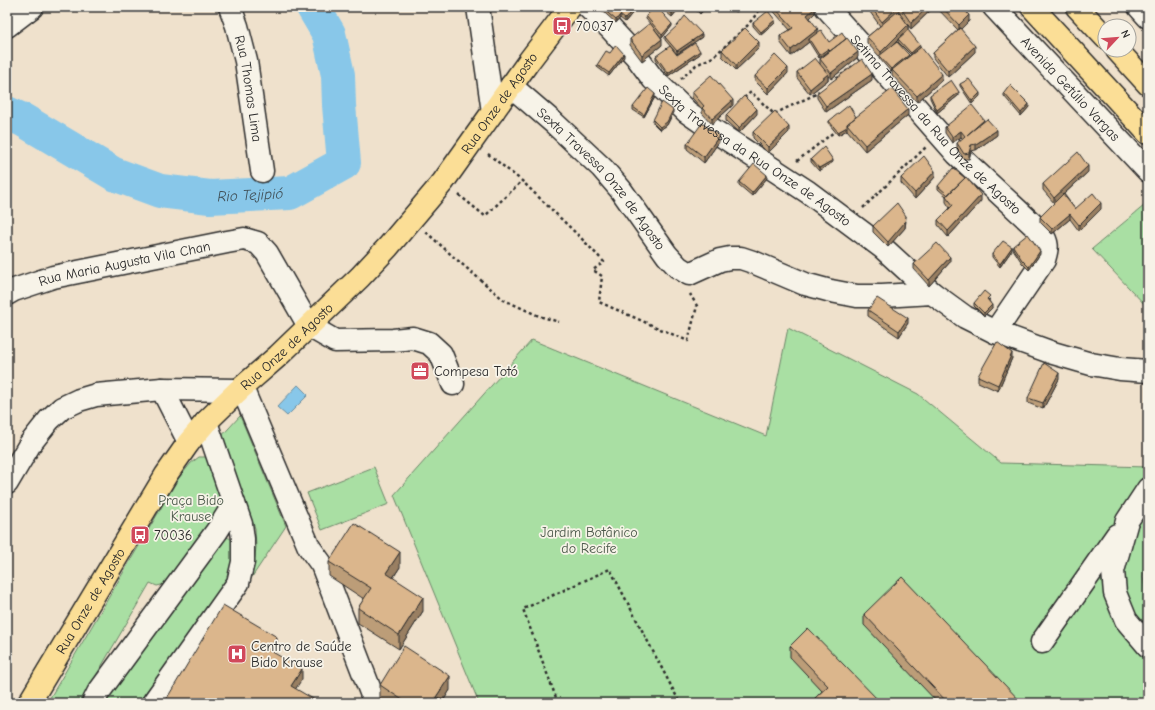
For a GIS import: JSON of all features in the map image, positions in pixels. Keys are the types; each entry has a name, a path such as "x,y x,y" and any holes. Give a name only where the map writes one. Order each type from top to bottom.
{"main road":[{"name":"Rua Onze de Agosto","path":"29,703 162,482 189,442 206,422 240,389 278,356 388,248 443,182 529,61 570,7"},
{"path":"1032,7 1148,133"},
{"path":"1077,7 1097,28"},
{"path":"1124,58 1148,84"}],"street":[{"path":"7,26 32,7"},
{"name":"Rua Thomas Lima","path":"230,7 237,26 246,60 262,171"},
{"path":"478,7 493,112"},
{"name":"Sexta Travessa da Rua Onze de Agosto","path":"588,7 636,56 665,92 687,112 781,174 849,222 883,248 932,293 965,317 995,332 1053,353 1091,364 1120,369 1148,371"},
{"name":"Setima Travessa da Rua Onze de Agosto","path":"826,7 957,154 1041,232 1046,241 1047,249 1044,260 995,332"},
{"name":"Avenida Getúlio Vargas","path":"994,7 1148,171"},
{"path":"1139,7 1148,17"},
{"name":"Sexta Travessa Onze de Agosto","path":"511,86 554,123 602,168 621,190 667,255 678,267 689,274"},
{"name":"Rua Maria Augusta Vila Chan","path":"7,294 14,290 53,277 244,239 258,243 268,253 309,326"},
{"path":"689,274 720,260 741,258 804,284 857,296 932,293"},
{"path":"309,326 334,341 393,340 413,338 429,343 441,354 453,384"},
{"path":"162,389 189,442"},
{"path":"7,483 30,444 48,420 62,408 79,400 96,394 162,389 240,389 309,547 322,565 375,703"},
{"path":"153,703 238,583 243,562 243,539 241,524 206,422"},
{"path":"1042,642 1148,489"},
{"path":"93,703 98,693 217,531 234,504"},
{"path":"1127,521 1113,571 1115,593 1126,620 1148,646"}],"path":[{"path":"665,92 696,65 713,57 747,26 762,7"},
{"path":"832,81 869,54"},
{"path":"739,102 751,92 774,114 820,91"},
{"path":"781,174 834,132"},
{"path":"849,222 939,134"},
{"path":"472,141 522,181 604,262 593,270 602,276 599,302 648,322 688,341 697,306 687,288 689,274"},
{"path":"443,182 485,216 522,181"},
{"path":"412,219 504,300 539,316 559,322"},
{"path":"558,703 523,609 610,569 680,703"}],"green space":[{"path":"1145,205 1148,209 1148,308 1092,249"},
{"name":"Jardim Botânico do Recife","path":"788,328 918,394 1001,463 1148,467 1148,545 1143,577 1148,605 1148,703 479,703 394,495 532,340 766,436"},
{"name":"Praça Bido Krause","path":"240,416 286,526 250,580 256,547 255,528 218,440"},
{"name":"Praça Bido Krause","path":"199,457 205,457 211,461 222,503 216,517 169,583 157,586 150,583 80,703 47,703 178,479 191,463"},
{"path":"374,467 389,504 322,530 307,493"},
{"name":"Praça Bido Krause","path":"225,537 232,540 236,547 228,580 138,703 104,703"}],"water":[{"path":"298,385 308,395 287,416 277,407"}],"building":[{"path":"601,7 635,7 625,19 620,15 616,20"},
{"path":"655,7 657,7 672,24 662,35 646,16"},
{"path":"664,7 677,7 672,14"},
{"path":"774,7 814,7 815,8 807,15 818,29 791,50 780,36 793,28"},
{"path":"871,7 898,7 882,22"},
{"path":"900,7 928,7 911,23"},
{"path":"942,7 961,7 969,15 959,25"},
{"path":"768,11 775,20 761,32 753,23"},
{"path":"898,11 908,25 881,52 867,37"},
{"path":"685,16 702,34 677,51 665,37"},
{"path":"650,23 662,39 642,55 630,39"},
{"path":"745,28 759,42 736,65 722,50"},
{"path":"960,28 975,46 948,71 933,53"},
{"path":"821,30 829,42 842,32 846,39 830,51 828,49 819,55 809,39"},
{"path":"908,30 920,45 911,53 898,39"},
{"path":"847,38 858,52 831,73 820,59"},
{"path":"897,42 909,55 891,69 879,56"},
{"path":"695,43 700,51 668,73 656,56 670,46 677,55"},
{"path":"616,45 624,54 609,73 597,65 606,51 610,53"},
{"path":"921,47 942,74 917,96 892,70"},
{"path":"775,55 788,68 768,88 755,76"},
{"path":"815,58 828,74 810,89 797,72"},
{"path":"862,59 872,74 826,106 817,93"},
{"path":"711,75 733,100 712,119 702,108 704,106 692,92"},
{"path":"969,79 980,93 972,101 960,84"},
{"path":"951,80 959,92 937,110 930,95"},
{"path":"1010,85 1029,104 1021,113 1004,93"},
{"path":"648,88 655,94 644,115 633,107"},
{"path":"892,89 908,109 865,145 847,124"},
{"path":"744,96 757,109 739,128 726,115"},
{"path":"662,102 673,110 667,122 660,127 653,120"},
{"path":"849,105 856,117 847,124 847,127 838,132 829,121"},
{"path":"972,105 984,120 967,135 987,119 997,130 976,144 971,145 969,153 964,154 957,143 965,136 961,131 952,137 945,127"},
{"path":"775,111 789,127 768,147 753,132"},
{"path":"702,123 719,136 704,157 687,144"},
{"path":"824,147 833,160 819,168 811,159"},
{"path":"1078,152 1088,166 1054,198 1043,184"},
{"path":"924,156 935,171 915,193 901,178"},
{"path":"754,164 767,175 752,193 739,182"},
{"path":"953,168 965,178 948,195 938,186"},
{"path":"966,177 981,195 948,231 938,220 953,205 946,196"},
{"path":"1093,193 1101,203 1079,225 1070,214 1052,229 1040,217 1063,194 1075,209"},
{"path":"897,203 906,216 905,222 888,242 873,226"},
{"path":"1028,234 1040,251 1029,267 1022,260 1013,246"},
{"path":"1003,241 1012,247 1000,264 992,254"},
{"path":"937,243 950,257 929,280 914,264"},
{"path":"984,291 990,296 987,299 992,305 984,313 974,303"},
{"path":"877,298 908,318 899,331 868,310"},
{"path":"997,342 1012,353 998,385 978,376"},
{"path":"1044,363 1059,373 1043,403 1028,398"},
{"path":"354,523 400,552 386,573 423,597 399,635 358,608 371,588 329,562"},
{"path":"902,577 1022,703 948,703 864,614"},
{"name":"Centro de Saúde Bido Krause","path":"223,605 277,637 269,650 302,669 291,686 320,703 164,703"},
{"path":"808,628 881,703 820,703 815,698 828,686 790,646"},
{"path":"404,646 450,676 436,697 446,703 407,703 380,685"}],"waterway":[{"name":"Rio Tejipió","path":"7,113 23,120 114,174 160,191 210,197 290,193 344,163 338,75 329,34 313,7"}],"place":[{"name":"70037","path":"562,26"},
{"name":"Compesa Totó","path":"420,371"},
{"name":"70036","path":"140,535"},
{"name":"Centro de Saúde Bido Krause","path":"237,654"}]}
